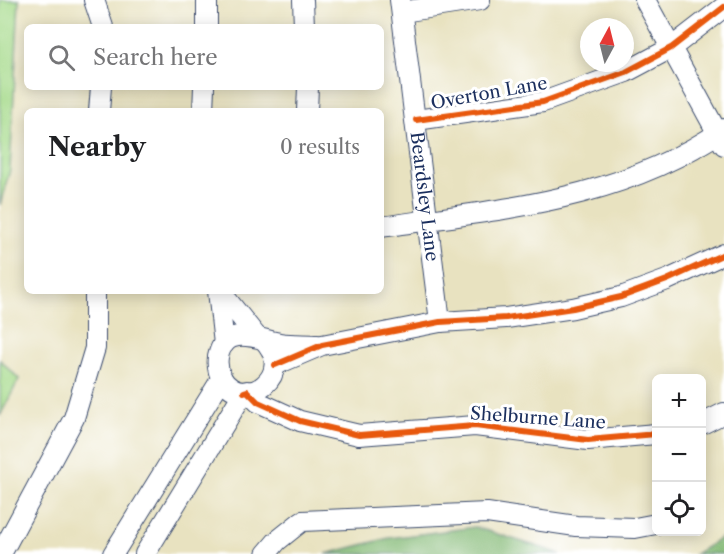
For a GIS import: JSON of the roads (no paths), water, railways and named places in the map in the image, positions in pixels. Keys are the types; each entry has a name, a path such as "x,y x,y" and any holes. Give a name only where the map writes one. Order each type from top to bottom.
{"street":[{"path":"94,0 102,24"},
{"path":"207,0 207,24"},
{"path":"303,0 304,24"},
{"path":"401,6 480,0"},
{"path":"384,227 549,202 607,188 722,136 645,0"},
{"name":"Beardsley Lane","path":"401,6 440,322"},
{"name":"Overton Lane","path":"416,120 543,102 626,72 671,48 724,7"},
{"path":"99,108 101,90"},
{"path":"202,108 204,90"},
{"path":"308,90 308,108"},
{"path":"224,344 238,335 260,337 282,343 322,345 440,322 506,318 573,308 639,290 724,254"},
{"path":"1,554 74,418 95,348 95,294"},
{"path":"219,294 224,344 218,361 222,378 228,385 246,392 262,387 272,373 322,345"},
{"path":"222,294 270,346 272,373 280,412"},
{"path":"113,554 222,378"},
{"path":"145,554 246,392"},
{"name":"Shelburne Lane","path":"246,392 258,402 300,421 359,435 475,426 588,440 652,434"},
{"path":"706,422 724,413"},
{"path":"266,554 277,541 302,521 487,513 576,526 635,528 652,525"}]}
